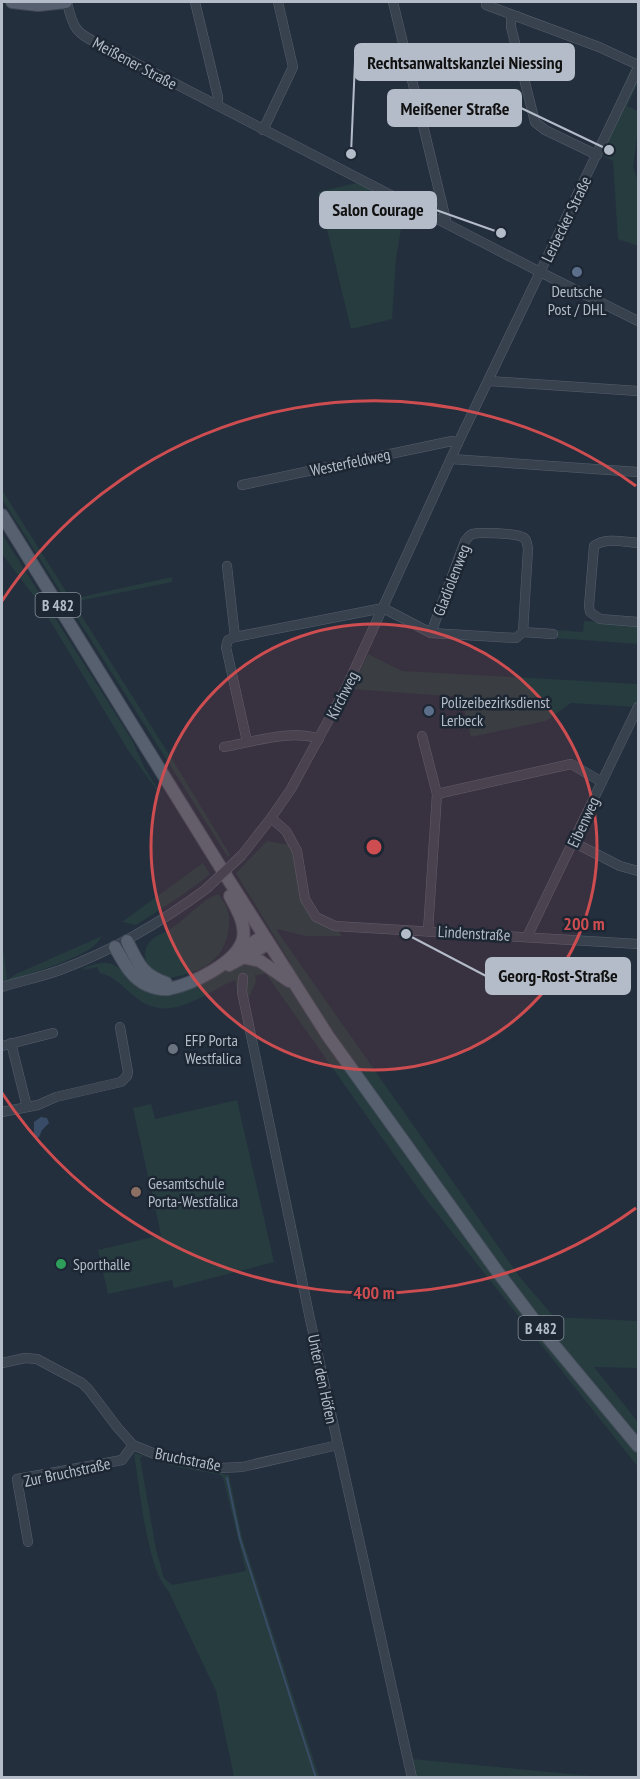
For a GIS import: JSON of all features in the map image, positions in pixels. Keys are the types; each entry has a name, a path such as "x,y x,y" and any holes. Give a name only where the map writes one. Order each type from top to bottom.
{"main road":[{"path":"12,2 38,5 66,2"},
{"name":"B 482","path":"2,515 328,1036 490,1262 544,1333 639,1446"},
{"path":"221,868 227,891 244,930 240,956"},
{"path":"115,947 133,975 145,984 158,989 168,989 192,982 266,940"},
{"path":"128,941 142,969 151,978 179,986"},
{"path":"240,956 260,961 294,984"}],"street":[{"name":"Meißener Straße","path":"66,2 71,19 79,33 263,130 639,321"},
{"path":"195,2 218,97 218,106"},
{"path":"263,130 293,68 278,2"},
{"path":"393,2 447,224"},
{"path":"486,4 599,47 639,67"},
{"path":"517,16 512,16 510,22 533,119 545,130 597,155"},
{"name":"Lerbecker Straße","path":"540,272 639,67"},
{"name":"Kirchweg","path":"2,987 58,971 115,947 173,913 206,890 242,855 271,818 291,789 346,688 458,443 540,272"},
{"path":"489,381 639,391"},
{"name":"Westerfeldweg","path":"242,485 452,441 458,443"},
{"path":"451,459 639,472"},
{"name":"Gladiolenweg","path":"431,633 465,541 472,534 479,533 517,535 527,541 523,632"},
{"path":"639,543 605,541 598,542 594,546 589,606 590,612 600,619 639,622"},
{"path":"227,566 235,637"},
{"path":"246,737 226,647 228,640 383,608"},
{"name":"Gladiolenweg","path":"383,608 431,633 516,638 523,632 553,634"},
{"name":"Eibenweg","path":"527,937 639,707"},
{"path":"224,747 301,735 318,739"},
{"path":"422,736 437,794 428,931"},
{"path":"437,794 572,764 602,782"},
{"name":"Lindenstraße","path":"271,818 286,831 297,850 305,899 316,917 335,926 639,944"},
{"path":"573,842 620,866 639,872"},
{"name":"Unter den Höfen","path":"243,978 242,992 310,1319 412,1778"},
{"path":"2,1112 38,1105 56,1097 122,1082 128,1072 120,1027"},
{"path":"27,1107 6,1045 53,1033"},
{"name":"Bruchstraße","path":"2,1363 25,1358 37,1359 82,1383 133,1445 160,1456 221,1468 242,1467 338,1445"},
{"name":"Zur Bruchstraße","path":"28,1542 17,1479 122,1460 133,1445"}],"green space":[{"path":"638,53 638,83 627,106 638,111 633,167 638,181 638,246 618,239 613,161 594,151"},
{"path":"361,182 405,204 396,259 392,319 351,329 318,192"},
{"path":"2,490 177,767 230,855 228,857 2,499"},
{"path":"2,534 132,740 144,767 167,804 128,750 40,604 2,554"},
{"path":"172,577 172,582 79,601 77,598"},
{"path":"584,621 638,624 638,644 555,638 556,630 583,632"},
{"path":"368,654 402,671 638,684 638,707 571,703 546,721 471,737 461,697 351,689"},
{"path":"267,841 289,845 299,851 307,898 319,915 333,922 342,936 305,936 278,929 277,931 519,1276 554,1317 638,1321 638,1368 594,1367 638,1422 638,1467 424,1197 266,974 255,975 256,982 248,999 307,1276 299,1277 235,980 185,1005 160,1008 147,1004 134,996 114,979 100,973 97,967 83,970 85,967 99,964 113,964 149,993 169,996 183,992 234,967 247,965 261,968 275,977 291,964 236,873"},
{"path":"203,863 210,874 192,888 136,925 122,922"},
{"path":"218,894 225,903 229,921 225,943 214,960 188,974 166,979 147,967 145,953 150,941 172,928 205,901"},
{"path":"102,936 89,950 51,966 2,982 2,941 7,980"},
{"path":"237,1100 274,1262 174,1288 172,1280 108,1294 98,1250 161,1235 133,1108 151,1104 155,1119"},
{"path":"134,1453 229,1475 242,1537 319,1777 234,1777 216,1691 168,1590 161,1580 149,1546","holes":["143,1456 174,1466 223,1477 246,1571 172,1585 164,1578 156,1549 140,1458"]},
{"path":"393,1714 412,1759 602,1777 407,1777"}],"water":[{"path":"41,1117 47,1118 49,1123 39,1137 36,1137 34,1122"}],"waterway":[{"path":"227,1478 240,1539 316,1778"}],"place":[{"name":"Meißener Straße","path":"609,150"},
{"name":"Rechtsanwaltskanzlei Niessing","path":"351,154"},
{"name":"Salon Courage","path":"501,233"},
{"name":"Deutsche Post / DHL","path":"577,272"},
{"name":"Polizeibezirksdienst Lerbeck","path":"429,711"},
{"name":"Georg-Rost-Straße","path":"406,934"},
{"name":"EFP Porta Westfalica","path":"173,1049"},
{"name":"Gesamtschule Porta-Westfalica","path":"136,1192"},
{"name":"Sporthalle","path":"61,1264"}]}
